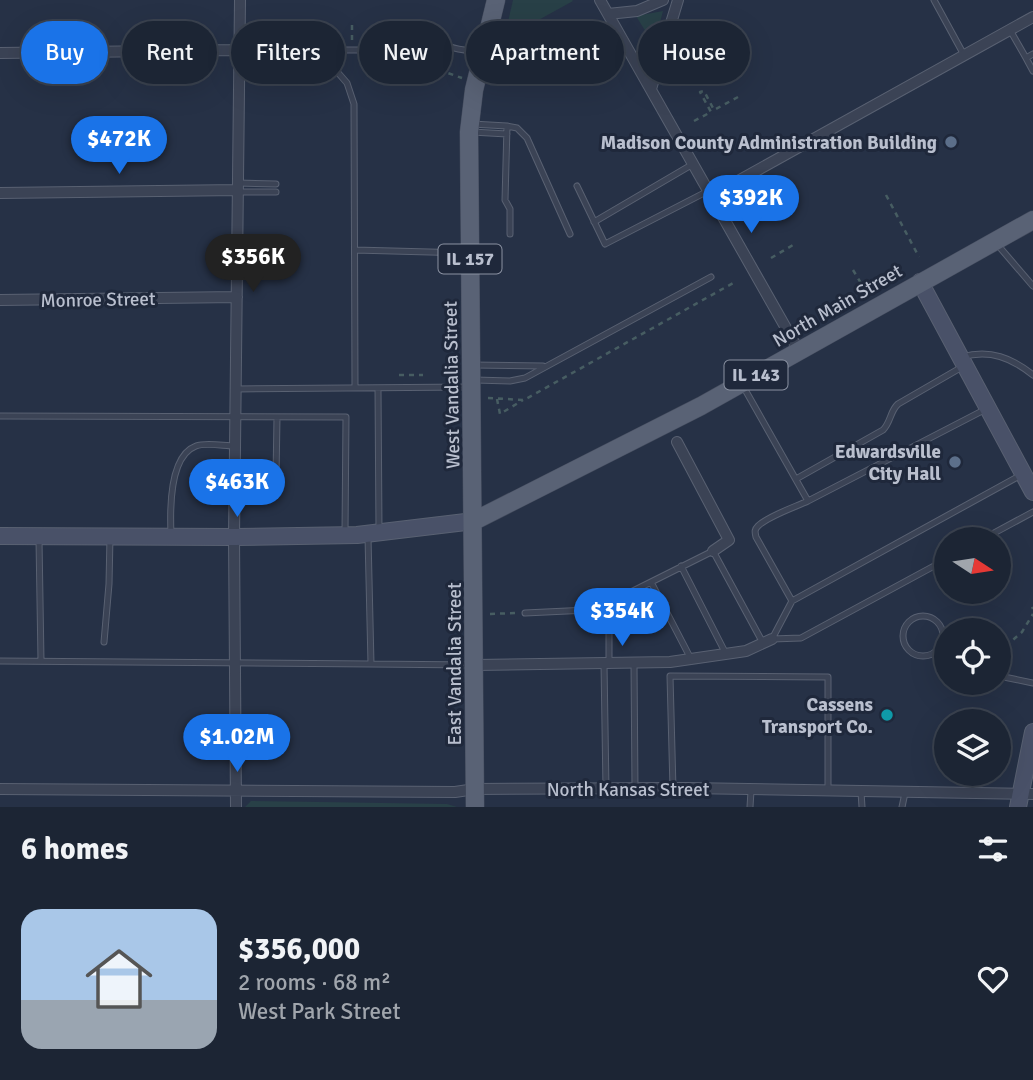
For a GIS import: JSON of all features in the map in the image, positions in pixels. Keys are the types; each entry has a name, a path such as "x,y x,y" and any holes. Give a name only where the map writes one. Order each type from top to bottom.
{"main road":[{"name":"West Vandalia Street","path":"490,21 496,0"},
{"name":"West Vandalia Street","path":"474,521 475,382 469,128 477,84"},
{"name":"North Main Street","path":"474,521 679,417 1033,220"},
{"path":"920,282 1033,492"},
{"path":"0,537 345,535 374,534 474,521"},
{"name":"East Vandalia Street","path":"474,521 475,798"},
{"path":"1024,798 1033,732"}],"street":[{"path":"240,0 240,21"},
{"path":"600,0 799,351"},
{"path":"608,14 637,11 663,0"},
{"path":"651,89 678,0"},
{"path":"710,194 1033,16"},
{"path":"0,53 231,50"},
{"path":"236,807 234,477 239,84"},
{"path":"0,192 238,189"},
{"name":"Monroe Street","path":"0,300 237,297"},
{"path":"677,442 729,540 713,551"},
{"path":"475,666 670,662 746,651 767,641"},
{"name":"North Kansas Street","path":"0,789 455,792 475,798 606,789 673,789 905,792 1024,798"}],"lane":[{"path":"934,0 964,55"},
{"path":"345,51 390,50 400,45 421,25 437,42 466,50"},
{"path":"1010,29 1033,71"},
{"path":"1026,58 1033,54"},
{"path":"345,81 354,104 355,388"},
{"path":"507,126 505,200 510,209 510,234"},
{"path":"469,128 507,126 517,128 527,138 570,234"},
{"path":"469,128 507,134"},
{"path":"594,222 693,164"},
{"path":"238,189 276,184"},
{"path":"577,186 605,244 710,194"},
{"path":"238,189 276,192"},
{"path":"994,241 1033,286"},
{"path":"355,250 470,253"},
{"path":"236,389 378,388 525,378 711,277"},
{"path":"796,479 883,430 888,425 893,408 976,353 989,353 1010,360 1033,375"},
{"path":"475,382 543,366"},
{"path":"742,383 808,501"},
{"path":"370,664 378,388"},
{"path":"792,601 759,543 755,531 758,526 988,408"},
{"path":"0,416 346,417 345,535"},
{"path":"234,477 276,477 277,417"},
{"path":"172,537 172,492 178,465 186,453 197,445 235,446"},
{"path":"767,641 792,601 1023,473"},
{"path":"1005,527 1033,512"},
{"path":"39,537 41,661"},
{"path":"104,642 110,537"},
{"path":"606,789 609,609 617,599 713,551 767,641"},
{"path":"681,566 726,654"},
{"path":"767,641 801,638 934,566"},
{"path":"651,582 691,659"},
{"path":"525,613 609,609"},
{"path":"926,617 938,623 943,635 939,648 934,653 922,656 906,648 903,635 908,623 913,619 926,617"},
{"path":"0,662 475,666"},
{"path":"670,662 673,789"},
{"path":"635,664 635,789"},
{"path":"670,676 828,677 828,792"},
{"path":"1011,678 1033,683"},
{"path":"750,807 751,791"},
{"path":"861,792 862,807"},
{"path":"902,807 905,792"}],"path":[{"path":"352,23 352,40"},
{"path":"452,75 462,78"},
{"path":"694,121 711,112 700,92 704,91 714,110 738,97"},
{"path":"886,195 919,257"},
{"path":"771,258 793,245"},
{"path":"853,270 864,288"},
{"path":"497,399 500,414 735,282"},
{"path":"399,375 423,375"},
{"path":"475,382 497,399 524,400"},
{"path":"490,614 525,613"},
{"path":"1011,642 1022,632 1033,614"}],"shaded area":[{"path":"513,0 573,1 537,21 508,21"},
{"path":"663,11 660,21 639,21 636,16"},
{"path":"251,801 447,804 457,807 245,807"}],"place":[{"name":"Madison County Administration Building","path":"951,142"},
{"name":"Edwardsville City Hall","path":"955,462"},
{"name":"Cassens Transport Co.","path":"887,715"}]}
